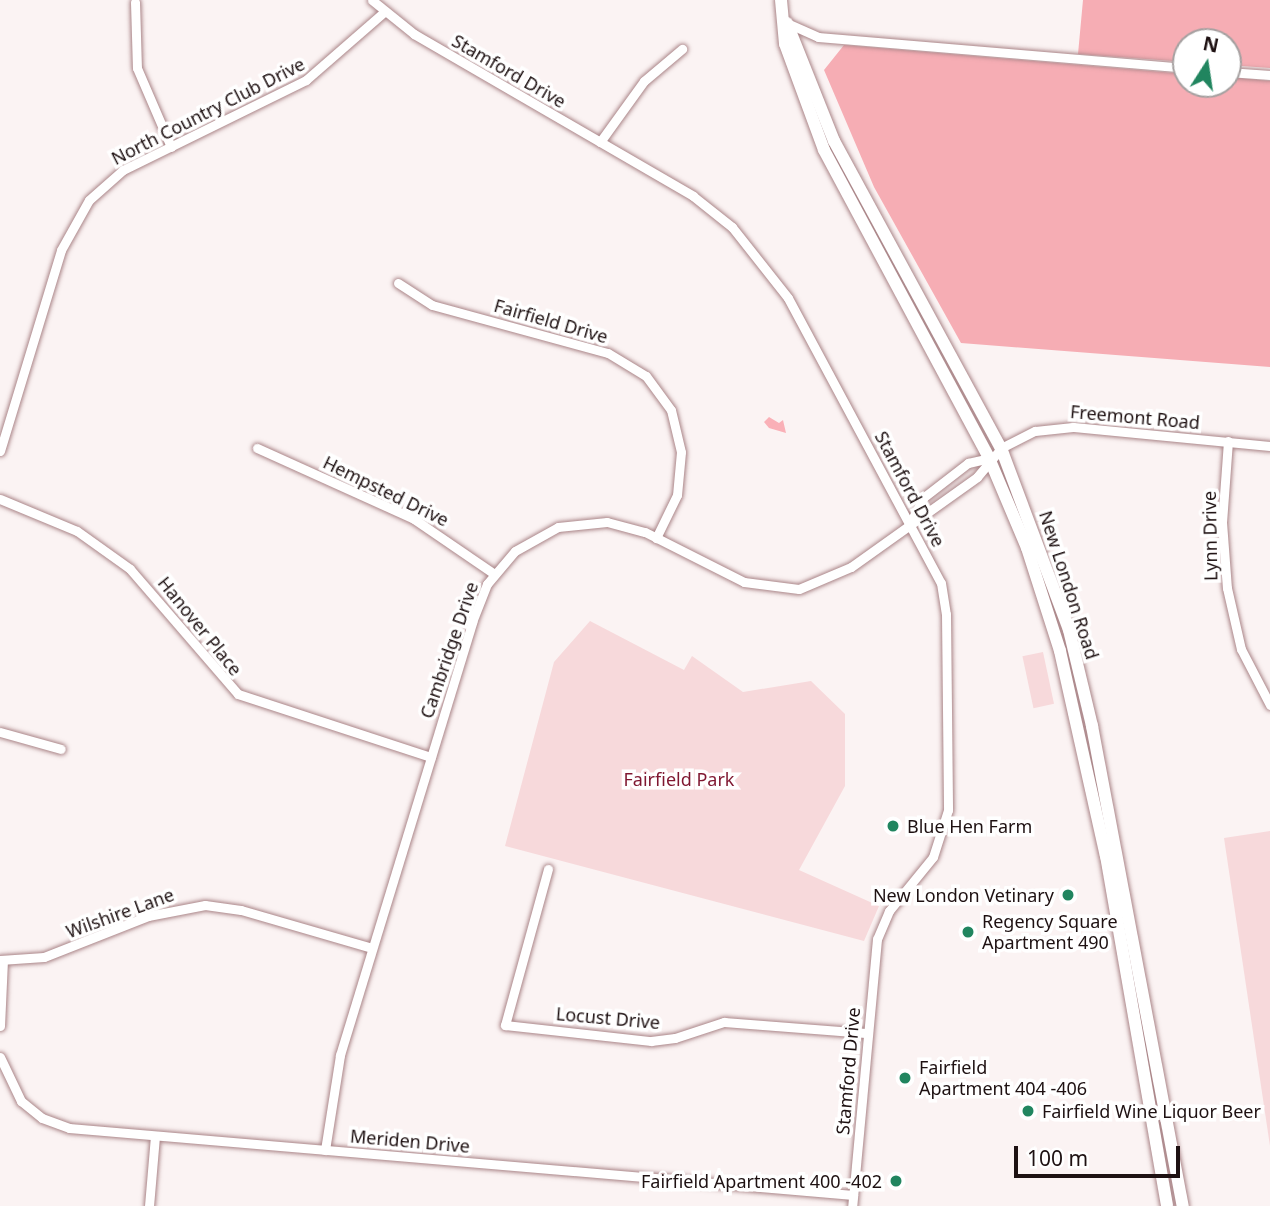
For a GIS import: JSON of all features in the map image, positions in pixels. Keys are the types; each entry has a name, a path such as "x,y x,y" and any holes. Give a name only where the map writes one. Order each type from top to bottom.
{"main road":[{"name":"New London Road","path":"781,0 787,23 795,35 834,141 1001,448 1037,539 1075,655 1183,1206"},
{"name":"New London Road","path":"787,23 785,44 824,150 989,458 1027,548 1082,737 1167,1206"}],"street":[{"name":"Stamford Drive","path":"372,0 384,12 712,210 767,265 911,521 945,598 950,791 939,844 889,911 877,939 866,1033 852,1206"},
{"path":"135,2 136,68 170,148"},
{"name":"North Country Club Drive","path":"0,451 72,226 111,179 306,80 384,12"},
{"path":"787,23 818,37 1172,67"},
{"path":"600,142 643,81 682,49"},
{"path":"1242,73 1270,75"},
{"name":"Fairfield Drive","path":"398,283 432,305 608,353 646,376 671,410 681,452 677,495 656,538"},
{"name":"Freemont Road","path":"1001,448 1035,431 1060,427 1270,446"},
{"name":"Lynn Drive","path":"1228,441 1222,522 1227,588 1241,649 1270,705"},
{"name":"Hempsted Drive","path":"257,448 414,519 493,573"},
{"name":"Cambridge Drive","path":"325,1150 335,1075 472,622 493,573 529,540 573,523 621,524 656,538 744,582 799,589 838,575 911,521 935,511 977,477 989,458 1001,448"},
{"name":"Cambridge Drive","path":"911,521 924,497 968,463 989,458"},
{"name":"Hanover Place","path":"0,499 68,526 121,562 157,596 218,676 238,694 431,757"},
{"path":"0,732 61,749"},
{"name":"Locust Drive","path":"548,869 505,1024 651,1041 675,1038 724,1022 866,1033"},
{"name":"Wilshire Lane","path":"1,960 44,957 148,916 205,905 241,910 372,948"},
{"path":"0,1026 1,960"},
{"name":"Meriden Drive","path":"0,1057 17,1095 43,1118 69,1128 853,1195"},
{"path":"149,1206 155,1136"}],"green space":[{"name":"Fairfield Park","path":"590,621 684,670 692,656 743,692 811,681 845,714 845,786 799,870 879,906 864,941 505,846 554,662"},
{"path":"1043,652 1054,704 1033,708 1022,656"},
{"path":"1270,831 1270,1146 1224,838"}],"shaded area":[{"path":"1083,0 1270,0 1270,68 1242,66 1242,28 1172,28 1172,61 1078,54"},
{"path":"844,45 1172,73 1172,98 1242,98 1242,78 1270,81 1270,367 961,343 874,187 824,70"},
{"path":"769,417 779,423 783,420 786,433 769,428 764,422"}],"place":[{"name":"Blue Hen Farm","path":"893,826"},
{"name":"New London Vetinary","path":"1068,895"},
{"name":"Regency Square Apartment 490","path":"968,932"},
{"name":"Fairfield Apartment 404 -406","path":"905,1078"},
{"name":"Fairfield Wine Liquor Beer","path":"1028,1111"},
{"name":"Fairfield Apartment 400 -402","path":"896,1181"}]}
